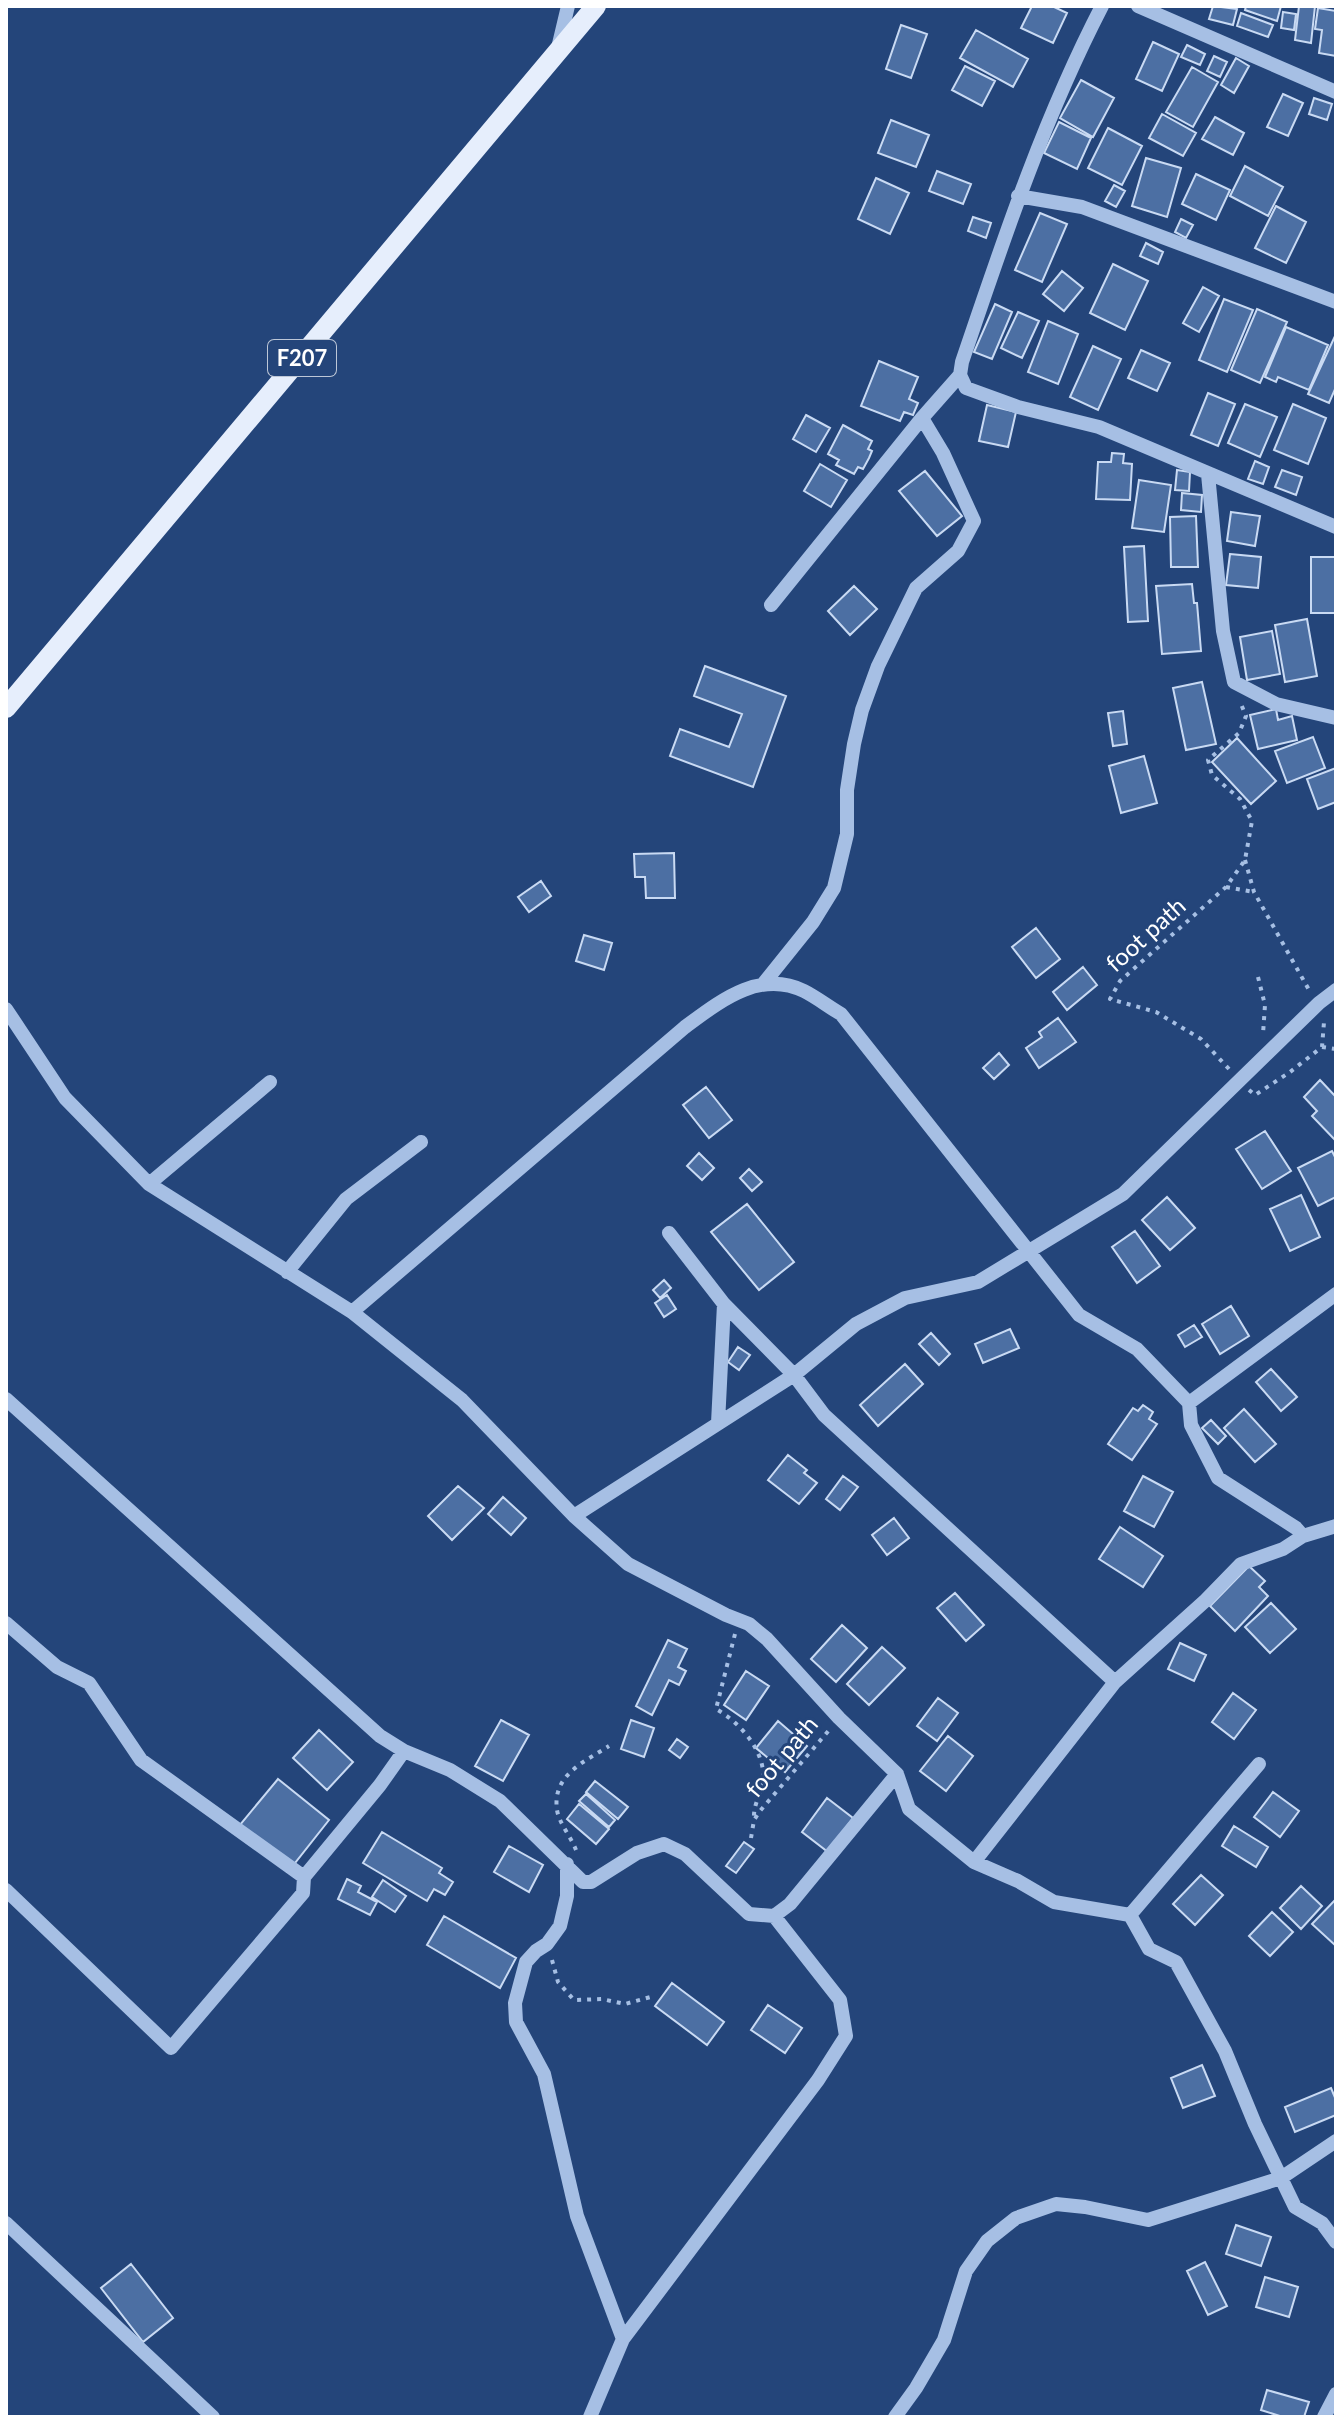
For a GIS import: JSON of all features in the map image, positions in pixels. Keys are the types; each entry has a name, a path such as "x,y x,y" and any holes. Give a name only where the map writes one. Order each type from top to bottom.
{"main road":[{"name":"F207","path":"6,708 596,6"}],"street":[{"path":"557,52 568,6"},
{"path":"771,605 960,375 1018,196 1072,63 1102,6"},
{"path":"1138,6 1336,92"},
{"path":"1018,196 1082,207 1336,302"},
{"path":"960,375 966,388 1018,407 1099,427 1336,527"},
{"path":"764,983 813,922 834,888 847,834 847,790 854,744 878,666 916,588 958,551 974,521 943,453 922,418"},
{"path":"1208,474 1223,631 1234,682 1276,704 1336,718"},
{"path":"352,1312 685,1027 726,997 764,983 801,989 841,1014 1079,1315 1137,1349 1189,1403 1191,1425 1218,1478 1296,1528 1303,1536"},
{"path":"574,1516 794,1375 856,1324 905,1298 978,1282 1123,1194 1336,990"},
{"path":"6,1009 65,1098 149,1184 352,1312 462,1400 574,1516 628,1564 749,1624 897,1774 909,1809 974,1862 1018,1881 1054,1902 1130,1915"},
{"path":"149,1184 270,1082"},
{"path":"287,1272 346,1199 421,1142"},
{"path":"669,1233 724,1304 794,1375 824,1415 1115,1682"},
{"path":"1189,1403 1336,1294"},
{"path":"718,1423 724,1304"},
{"path":"6,1399 380,1736 404,1751 450,1770 500,1801 580,1880 591,1882 637,1853 664,1844 685,1854 749,1914 774,1916 790,1904 897,1774"},
{"path":"974,1862 1115,1682 1241,1564 1283,1549 1303,1536 1336,1526"},
{"path":"6,1623 57,1667 89,1683 141,1760 304,1877"},
{"path":"6,1890 171,2048 303,1893 304,1877 404,1751"},
{"path":"1130,1915 1259,1764"},
{"path":"567,1864 567,1896 560,1926 547,1944 526,1962 515,2003 516,2022 544,2074 577,2216 623,2339"},
{"path":"1130,1915 1149,1949 1176,1962 1225,2051 1295,2207 1322,2223 1336,2242"},
{"path":"590,2417 623,2339 818,2080 846,2036 840,2000 774,1916"},
{"path":"895,2417 944,2340 966,2271 987,2241 1016,2218 1056,2204 1148,2220 1281,2178 1336,2141"},
{"path":"6,2223 213,2417"},
{"path":"1324,2417 1336,2394"}],"path":[{"name":"foot path","path":"1234,682 1246,716 1239,733 1208,760 1212,775 1240,799 1252,821 1245,860 1226,887 1120,981 1110,999 1156,1012 1201,1039 1240,1081"},
{"name":"foot path","path":"1245,860 1254,892 1324,1015 1322,1047"},
{"path":"1226,887 1254,892"},
{"path":"1240,1081 1255,1095 1322,1047 1336,1049"},
{"name":"foot path","path":"739,1620 716,1709 732,1718 762,1760 763,1785 753,1808 751,1838"},
{"name":"foot path","path":"754,1820 839,1718"}],"building":[{"path":"1032,6 1052,6 1067,13 1053,43 1021,28"},
{"path":"1213,6 1237,9 1233,25 1209,19"},
{"path":"1246,6 1281,6 1277,21 1245,10"},
{"path":"1299,6 1315,6 1311,43 1295,40"},
{"path":"1318,8 1336,11 1336,56 1319,53 1322,30 1315,29"},
{"path":"1283,12 1296,14 1294,30 1281,28"},
{"path":"1241,13 1273,25 1268,37 1237,26"},
{"path":"901,25 927,34 911,78 886,69"},
{"path":"976,30 1028,59 1013,87 960,58"},
{"path":"1153,42 1179,54 1162,91 1136,79"},
{"path":"1187,45 1205,54 1200,65 1181,57"},
{"path":"1214,56 1227,62 1220,77 1207,71"},
{"path":"1236,58 1249,66 1234,93 1221,85"},
{"path":"965,66 995,81 982,106 952,90"},
{"path":"1192,67 1218,82 1193,127 1166,112"},
{"path":"1081,80 1114,98 1093,137 1060,118"},
{"path":"1283,94 1303,103 1288,136 1267,127"},
{"path":"1314,98 1332,104 1327,120 1309,114"},
{"path":"1162,114 1196,133 1183,156 1149,138"},
{"path":"1215,117 1244,133 1233,155 1202,139"},
{"path":"891,120 929,135 916,167 878,153"},
{"path":"1059,122 1091,138 1077,169 1044,153"},
{"path":"1108,128 1142,146 1122,185 1088,168"},
{"path":"1146,158 1181,168 1167,217 1132,206"},
{"path":"1245,166 1283,187 1268,216 1230,196"},
{"path":"937,171 971,184 963,204 929,191"},
{"path":"1196,174 1230,190 1216,220 1182,204"},
{"path":"876,178 909,193 890,234 858,219"},
{"path":"1114,185 1125,191 1116,207 1105,201"},
{"path":"1276,206 1306,222 1286,263 1255,248"},
{"path":"1040,213 1067,224 1042,282 1015,270"},
{"path":"973,217 991,223 986,238 968,231"},
{"path":"1181,219 1193,225 1186,238 1175,232"},
{"path":"1146,243 1163,252 1158,264 1140,256"},
{"path":"1113,264 1148,281 1125,330 1090,313"},
{"path":"1062,271 1083,288 1064,311 1043,294"},
{"path":"1203,287 1219,296 1199,332 1183,323"},
{"path":"1224,299 1253,310 1227,372 1199,360"},
{"path":"995,304 1012,312 992,359 974,352"},
{"path":"1257,309 1287,322 1260,383 1231,370"},
{"path":"1018,312 1039,321 1022,358 1001,348"},
{"path":"1048,321 1078,334 1058,384 1028,372"},
{"path":"1286,327 1328,345 1309,390 1278,377 1276,382 1265,377"},
{"path":"1336,334 1336,387 1329,403 1308,394"},
{"path":"1093,346 1121,359 1098,410 1070,397"},
{"path":"1141,350 1170,363 1157,391 1128,378"},
{"path":"879,361 918,377 909,399 918,403 913,415 904,412 900,421 861,406"},
{"path":"1208,393 1235,404 1218,446 1191,435"},
{"path":"1245,404 1277,417 1260,457 1228,443"},
{"path":"1293,404 1326,418 1308,464 1274,450"},
{"path":"987,405 1016,412 1008,447 979,441"},
{"path":"806,415 830,428 816,452 793,439"},
{"path":"843,425 872,441 868,449 872,451 863,469 858,467 854,474 836,465 839,460 828,454"},
{"path":"1112,453 1124,454 1123,463 1132,464 1130,500 1096,499 1098,462 1111,462"},
{"path":"1255,461 1269,467 1263,484 1248,479"},
{"path":"820,464 847,480 831,507 804,491"},
{"path":"1177,470 1190,472 1189,491 1175,490"},
{"path":"1282,470 1302,477 1296,495 1275,487"},
{"path":"925,471 962,516 937,536 899,491"},
{"path":"1139,480 1171,485 1164,532 1132,528"},
{"path":"1182,493 1202,495 1201,512 1181,510"},
{"path":"1231,512 1260,516 1255,546 1227,541"},
{"path":"1196,516 1198,567 1171,567 1170,517"},
{"path":"1144,546 1148,621 1128,622 1124,547"},
{"path":"1230,554 1261,557 1258,588 1226,585"},
{"path":"1311,557 1336,557 1336,613 1311,613"},
{"path":"1192,584 1194,603 1197,603 1201,651 1162,654 1156,586"},
{"path":"854,586 877,609 850,635 828,611"},
{"path":"1307,619 1317,676 1285,682 1275,625"},
{"path":"1272,631 1280,674 1247,680 1240,637"},
{"path":"705,666 786,696 753,787 670,756 680,729 729,747 742,714 694,696"},
{"path":"1202,682 1216,744 1186,750 1173,688"},
{"path":"1276,709 1278,720 1292,716 1297,740 1258,749 1250,715"},
{"path":"1123,711 1127,744 1113,746 1108,713"},
{"path":"1313,737 1325,768 1287,783 1275,751"},
{"path":"1237,738 1276,781 1251,804 1212,762"},
{"path":"1144,756 1157,803 1121,813 1109,766"},
{"path":"1336,768 1336,802 1318,809 1307,779"},
{"path":"674,853 675,898 646,898 645,877 635,877 634,854"},
{"path":"541,881 551,896 529,912 518,897"},
{"path":"1036,928 1060,959 1036,978 1012,947"},
{"path":"584,935 612,943 604,970 576,961"},
{"path":"1083,967 1097,985 1067,1010 1053,992"},
{"path":"1058,1018 1076,1042 1039,1068 1026,1048 1042,1037 1039,1032"},
{"path":"999,1053 1009,1065 994,1079 983,1068"},
{"path":"1320,1080 1336,1097 1336,1141 1312,1116 1317,1111 1304,1097"},
{"path":"706,1087 732,1120 709,1138 683,1105"},
{"path":"1265,1131 1291,1171 1262,1189 1236,1149"},
{"path":"1332,1151 1336,1159 1336,1197 1318,1206 1298,1168"},
{"path":"699,1153 714,1168 702,1180 687,1166"},
{"path":"749,1169 762,1182 752,1191 740,1178"},
{"path":"1301,1195 1320,1237 1290,1251 1270,1209"},
{"path":"1167,1197 1195,1228 1170,1250 1142,1220"},
{"path":"747,1204 794,1262 759,1290 711,1232"},
{"path":"1135,1231 1160,1266 1137,1283 1112,1247"},
{"path":"664,1280 671,1288 660,1298 653,1290"},
{"path":"667,1295 676,1309 664,1317 655,1303"},
{"path":"1231,1306 1249,1336 1220,1354 1202,1324"},
{"path":"1194,1325 1202,1337 1185,1347 1178,1335"},
{"path":"1010,1329 1019,1348 983,1363 975,1344"},
{"path":"931,1333 950,1354 939,1365 919,1344"},
{"path":"738,1347 750,1355 739,1370 728,1362"},
{"path":"905,1364 923,1384 878,1426 860,1405"},
{"path":"1271,1369 1297,1397 1281,1411 1256,1382"},
{"path":"1143,1405 1153,1412 1149,1419 1157,1424 1132,1460 1108,1444 1133,1408 1138,1411"},
{"path":"1244,1409 1276,1444 1255,1462 1224,1428"},
{"path":"1211,1420 1226,1436 1218,1444 1202,1428"},
{"path":"788,1455 807,1470 804,1473 817,1483 799,1504 768,1480"},
{"path":"843,1476 858,1487 840,1510 826,1499"},
{"path":"1143,1476 1173,1492 1154,1527 1124,1511"},
{"path":"458,1486 484,1508 452,1540 428,1516"},
{"path":"503,1497 526,1518 511,1535 488,1514"},
{"path":"894,1518 909,1538 887,1555 872,1535"},
{"path":"1120,1527 1163,1556 1143,1587 1099,1559"},
{"path":"1249,1566 1265,1581 1259,1587 1268,1596 1235,1631 1210,1606"},
{"path":"955,1593 984,1625 966,1641 937,1608"},
{"path":"1271,1603 1296,1629 1270,1653 1245,1627"},
{"path":"842,1625 867,1648 836,1682 811,1659"},
{"path":"668,1640 687,1649 678,1667 686,1671 679,1685 669,1680 652,1715 636,1706"},
{"path":"1180,1643 1206,1655 1194,1681 1168,1669"},
{"path":"882,1647 905,1668 869,1705 847,1684"},
{"path":"746,1671 769,1686 746,1720 724,1705"},
{"path":"1233,1693 1256,1710 1234,1739 1212,1722"},
{"path":"938,1698 958,1713 937,1741 917,1726"},
{"path":"501,1720 529,1735 503,1781 475,1766"},
{"path":"631,1720 654,1728 644,1757 621,1749"},
{"path":"778,1721 807,1746 785,1772 756,1748"},
{"path":"319,1730 353,1762 327,1790 293,1758"},
{"path":"948,1736 973,1756 946,1791 920,1771"},
{"path":"677,1739 688,1747 680,1758 669,1750"},
{"path":"278,1779 329,1820 291,1868 239,1826"},
{"path":"595,1781 628,1807 618,1819 586,1792"},
{"path":"1273,1792 1299,1811 1280,1837 1254,1817"},
{"path":"586,1794 615,1820 609,1827 579,1801"},
{"path":"827,1798 853,1818 828,1852 802,1832"},
{"path":"579,1804 609,1829 596,1844 567,1819"},
{"path":"1234,1826 1268,1847 1256,1867 1222,1846"},
{"path":"382,1832 442,1868 439,1873 453,1882 445,1895 434,1889 427,1901 363,1863"},
{"path":"744,1842 754,1849 736,1873 726,1866"},
{"path":"509,1846 543,1865 529,1892 494,1872"},
{"path":"1201,1875 1223,1895 1195,1925 1173,1904"},
{"path":"347,1879 361,1886 358,1892 377,1902 370,1915 338,1899"},
{"path":"383,1880 406,1896 395,1912 372,1897"},
{"path":"1301,1886 1322,1906 1301,1929 1280,1908"},
{"path":"1336,1899 1336,1946 1312,1924"},
{"path":"1272,1912 1293,1932 1270,1956 1249,1936"},
{"path":"444,1916 516,1958 500,1988 427,1945"},
{"path":"672,1983 724,2022 707,2045 655,2006"},
{"path":"768,2005 802,2028 785,2053 751,2030"},
{"path":"1202,2065 1215,2096 1183,2108 1171,2078"},
{"path":"1331,2088 1336,2100 1336,2115 1295,2132 1285,2107"},
{"path":"1236,2225 1271,2237 1261,2266 1226,2254"},
{"path":"1205,2262 1227,2306 1208,2315 1187,2271"},
{"path":"131,2264 173,2318 143,2342 101,2288"},
{"path":"1265,2277 1298,2287 1289,2317 1256,2307"},
{"path":"1267,2390 1309,2402 1304,2417 1283,2417 1261,2410"}]}
